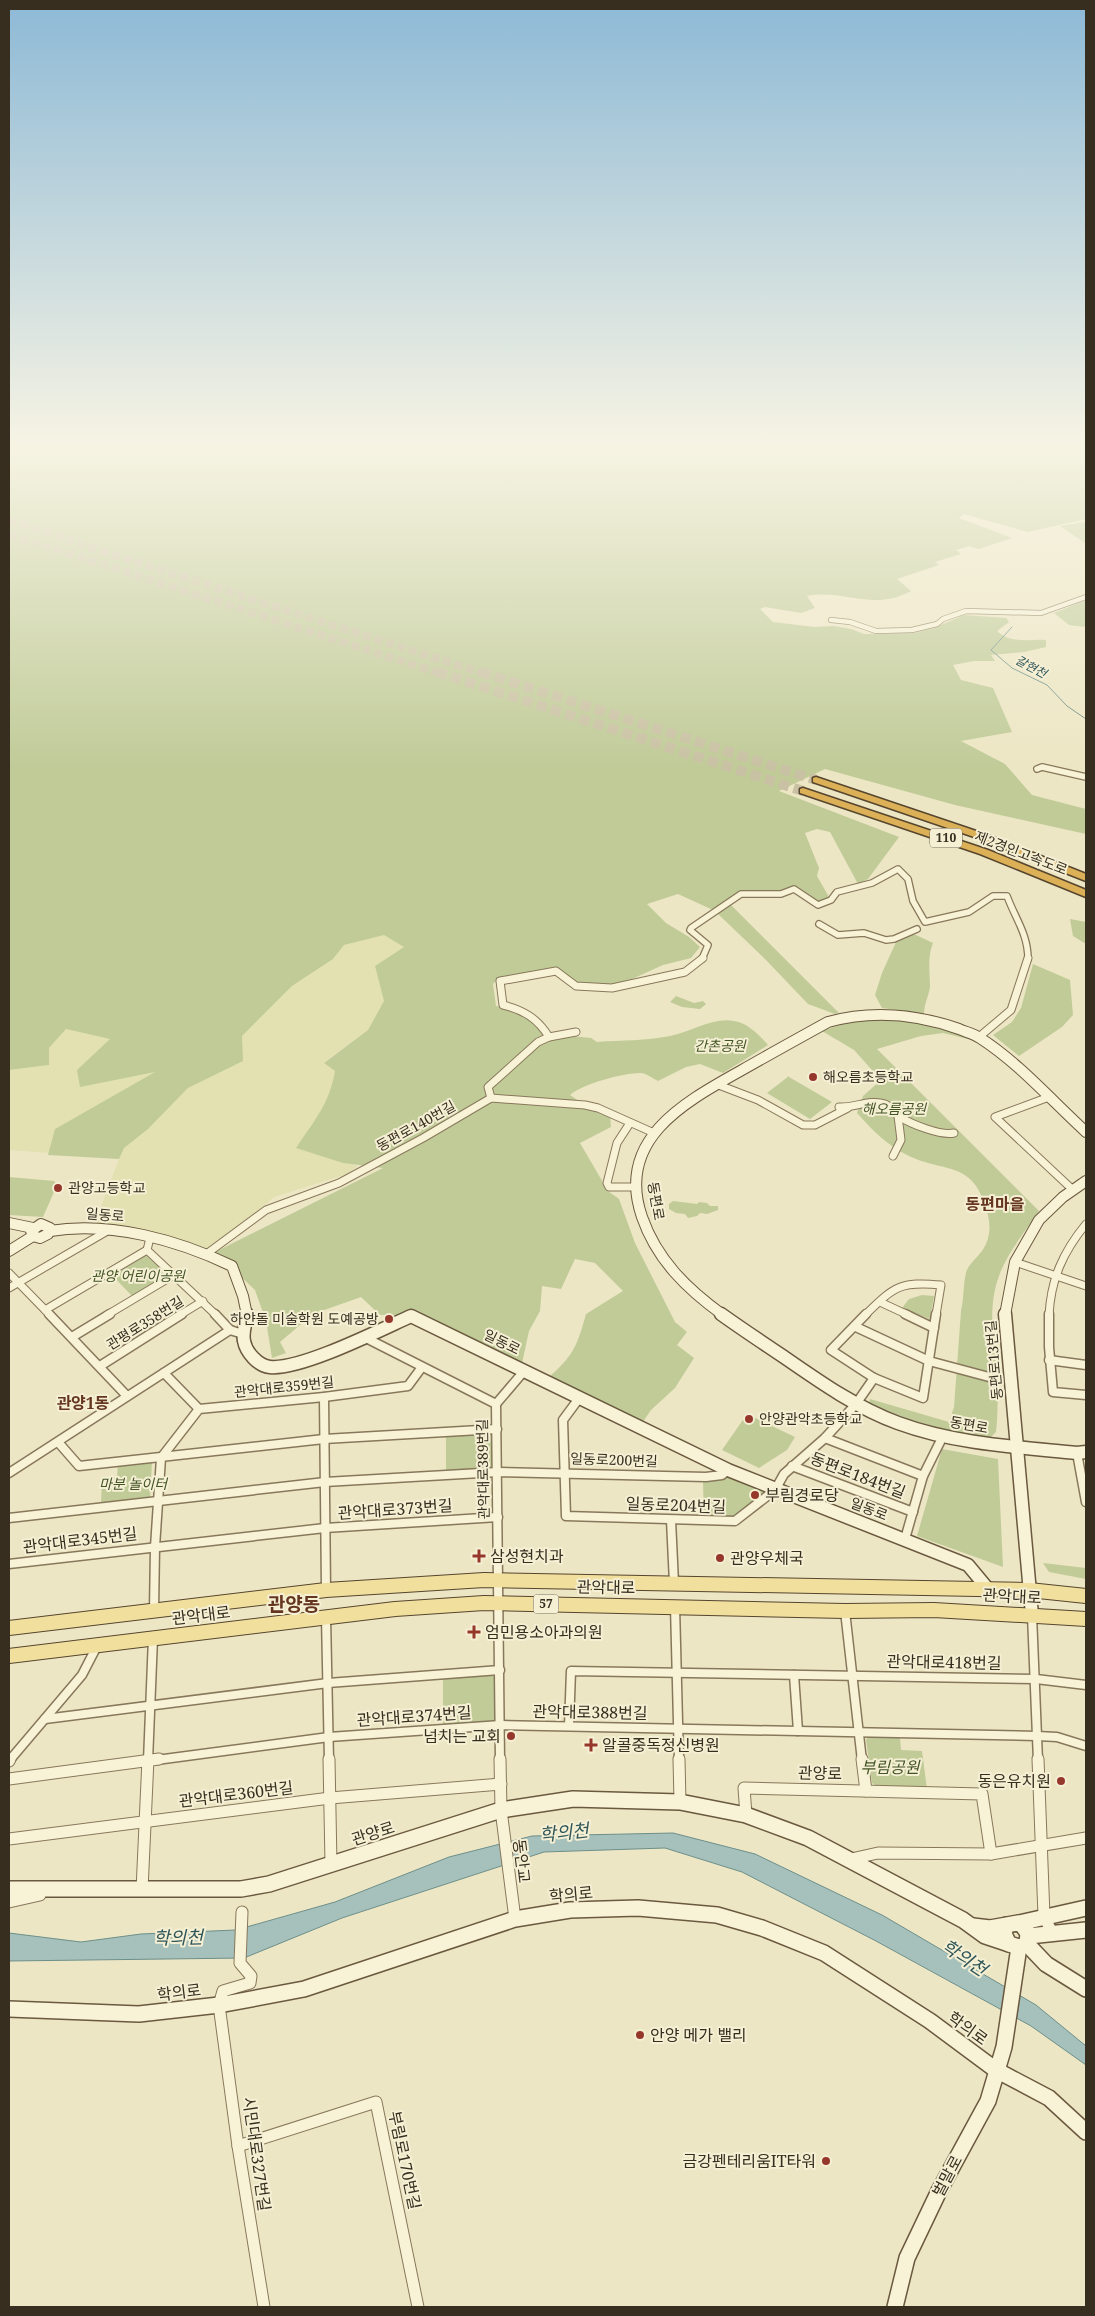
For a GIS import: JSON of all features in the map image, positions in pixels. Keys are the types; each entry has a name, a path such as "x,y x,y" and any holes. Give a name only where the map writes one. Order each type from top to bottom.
{"highway":[{"name":"제2경인고속도로","path":"816,780 984,837 1086,878"},
{"name":"제2경인고속도로","path":"803,791 984,852 1086,894"}],"main road":[{"name":"관악대로","path":"9,1628 326,1590 498,1592 674,1583 1029,1590 1086,1596"},
{"name":"관악대로","path":"9,1656 395,1608 498,1592 675,1606 845,1611 934,1610 1086,1619"}],"street":[{"path":"831,620 850,622 870,631 912,630 937,624 943,619 966,611 1040,613 1086,597"},
{"path":"1037,769 1042,767 1086,777"},
{"path":"548,1037 541,1024 522,1009 503,1005 500,982 556,970 576,986 608,989 685,972 703,958 708,944 690,930 691,928 741,894 780,894 794,889 818,906 831,900 837,892 872,883 898,869 902,871 912,886 913,901 923,920 930,922 969,912 993,896 1007,896 1025,934 1028,945 1028,962 1010,1010 979,1037"},
{"path":"819,924 838,935 864,933 886,940 894,939 917,929"},
{"name":"동편로","path":"1082,1452 1016,1447 943,1436 898,1423 856,1404 710,1307 682,1282 661,1256 650,1238 643,1223 637,1187 638,1164 654,1134 665,1119 716,1084 799,1036 828,1022 849,1016 880,1014 921,1018 947,1024 979,1037 1049,1097 1086,1132"},
{"path":"576,1032 548,1037 538,1042 488,1087 491,1098 585,1105 598,1108 654,1134"},
{"path":"716,1084 758,1100 803,1126 815,1125 848,1108 874,1102 892,1107 898,1116 900,1140 893,1156"},
{"path":"1049,1097 996,1117 1081,1187"},
{"name":"동편로140번길","path":"206,1255 266,1210 290,1199 339,1183 445,1126 491,1098"},
{"path":"839,1107 848,1108"},
{"path":"898,1116 944,1135 954,1133"},
{"path":"630,1123 617,1143 607,1183 609,1186 637,1187"},
{"name":"동편로13번길","path":"1016,1447 1005,1312 1015,1262 1039,1220 1051,1207 1081,1187"},
{"path":"9,1223 33,1232"},
{"path":"1086,1224 1063,1255 1054,1274 1048,1318 1049,1360 1053,1392 1086,1396"},
{"name":"일동로","path":"33,1232 40,1238 50,1231 64,1227 128,1232 206,1255 232,1266 246,1311 246,1323 243,1334 249,1352 258,1362 270,1368 295,1363 364,1337 411,1316 728,1470 968,1565 988,1589"},
{"path":"9,1288 109,1230"},
{"path":"9,1251 33,1232"},
{"path":"45,1310 147,1250 150,1238"},
{"path":"147,1250 203,1301 230,1330 243,1334"},
{"path":"1015,1262 1086,1286"},
{"name":"관평로358번길","path":"9,1273 127,1396"},
{"name":"관평로358번길","path":"72,1337 174,1274"},
{"path":"916,1283 941,1285 923,1398 874,1378 831,1350 880,1302 902,1285 916,1283"},
{"name":"관평로358번길","path":"100,1366 203,1301"},
{"path":"880,1302 934,1328"},
{"path":"856,1327 930,1362 989,1377"},
{"path":"9,1474 230,1330"},
{"name":"관악대로389번길","path":"364,1337 496,1404 498,1592"},
{"path":"1049,1360 1086,1365"},
{"name":"관악대로359번길","path":"199,1409 324,1398 408,1386 422,1367"},
{"path":"496,1404 524,1370"},
{"path":"154,1611 157,1501 161,1458 199,1409 164,1373"},
{"name":"동편로184번길","path":"775,1490 784,1474 824,1438 856,1404 874,1378"},
{"path":"566,1472 563,1420 580,1397"},
{"name":"관악대로373번길","path":"324,1398 326,1590"},
{"path":"58,1442 79,1466 324,1439 497,1429"},
{"path":"905,1539 923,1476 943,1436"},
{"name":"동편로184번길","path":"824,1438 923,1476"},
{"path":"1016,1447 1032,1615 1036,1679 1044,1916 1053,1936"},
{"path":"1082,1452 1086,1502"},
{"name":"동편로184번길","path":"792,1466 912,1512"},
{"name":"일동로200번길","path":"498,1472 566,1472 706,1477 722,1475 728,1470"},
{"path":"157,1501 325,1482 498,1472"},
{"name":"일동로204번길","path":"566,1472 566,1516 735,1521 775,1490"},
{"name":"관악대로345번길","path":"9,1518 157,1501"},
{"name":"관악대로373번길","path":"325,1528 498,1517"},
{"path":"671,1520 674,1583"},
{"path":"155,1547 325,1528"},
{"name":"관악대로345번길","path":"9,1564 155,1547"},
{"path":"498,1592 501,1815"},
{"path":"675,1606 680,1802"},
{"path":"845,1611 866,1791"},
{"path":"326,1617 331,1866"},
{"path":"142,1890 153,1638"},
{"path":"9,1761 82,1675 97,1646"},
{"path":"45,1719 328,1682 500,1670"},
{"name":"관악대로418번길","path":"569,1726 571,1671 1036,1679 1086,1685"},
{"path":"794,1675 798,1731"},
{"name":"관악대로388번길","path":"501,1725 859,1733"},
{"name":"관악대로374번길","path":"329,1738 501,1725"},
{"path":"859,1733 1057,1737 1086,1746"},
{"path":"9,1779 329,1738"},
{"path":"330,1798 501,1784"},
{"name":"관양로","path":"746,1815 744,1788 982,1794 991,1854"},
{"name":"관악대로360번길","path":"9,1839 330,1798"},
{"name":"관양로","path":"9,1889 241,1889 269,1884 501,1815 573,1799 680,1802 746,1815 808,1838 973,1926 985,1936 1020,1946 1086,1989"},
{"name":"동안교","path":"501,1815 514,1912"},
{"path":"851,1860 878,1853 991,1854 1086,1838"},
{"path":"9,1902 63,1890"},
{"name":"학의로","path":"9,2009 139,2014 219,2005 304,1989 514,1912 638,1908 717,1915 762,1928 824,1953 930,2021 996,2070 1049,2098 1086,2132"},
{"path":"973,1926 985,1928 1012,1924 1086,1908"},
{"path":"219,2005 223,1991 250,1984 251,1976 240,1963 241,1914"},
{"path":"1012,1924 1024,1926 1020,1946 1053,1936 1086,1930"},
{"name":"벌말로","path":"896,2307 907,2258 939,2191 988,2102 1004,2048 1020,1946 1004,1934 1012,1924"},
{"name":"시민대로327번길","path":"219,2005 238,2146 264,2307"},
{"name":"부림로170번길","path":"238,2146 376,2102 418,2307"}],"shaded area":[{"path":"384,934 404,947 375,966 384,1001 368,1030 324,1062 335,1071 331,1092 326,1104 296,1147 358,1166 347,1174 274,1197 236,1230 204,1251 98,1227 95,1222 123,1148 148,1129 188,1088 242,1061 242,1036 292,986 333,959 344,945"},
{"path":"66,1029 111,1039 77,1070 157,1071 55,1129 49,1153 9,1150 9,1070 49,1065 49,1048"}],"green space":[{"name":"간촌공원","path":"9,553 960,553 935,562 939,565 897,579 911,591 897,597 871,600 833,595 807,596 815,608 801,613 765,607 760,609 773,622 814,627 834,626 864,634 914,633 934,628 964,615 1006,618 1009,622 997,631 1002,635 1020,640 1046,640 1046,647 1024,652 991,655 995,661 974,661 953,665 961,680 993,688 1012,732 961,741 1005,764 1032,795 1086,809 1086,834 955,805 825,769 779,791 899,837 868,879 858,884 830,832 817,829 805,833 819,868 817,876 829,897 819,903 793,887 776,892 742,891 713,910 678,894 647,904 666,923 689,937 700,947 691,958 663,965 621,984 605,987 577,986 554,969 496,981 493,984 496,1006 514,1009 551,1034 591,1038 597,1042 643,1040 670,1036 710,1023 726,1020 739,1022 749,1027 768,1045 723,1073 700,1064 686,1067 658,1081 644,1074 633,1073 593,1083 570,1095 585,1105 610,1114 611,1127 580,1143 608,1191 619,1199 635,1243 675,1322 687,1332 677,1345 694,1358 675,1388 651,1410 640,1426 547,1379 563,1364 573,1350 586,1314 623,1291 595,1263 575,1259 561,1289 542,1286 540,1311 529,1331 521,1368 404,1315 380,1315 361,1297 313,1314 280,1342 286,1353 272,1358 266,1321 255,1290 215,1252 383,1168 343,1163 296,1148 325,1103 329,1093 335,1071 324,1063 368,1030 384,1001 375,966 404,947 384,935 344,945 333,959 292,986 242,1036 243,1061 188,1088 148,1129 124,1148 119,1159 48,1155 55,1129 155,1072 80,1087 77,1070 110,1039 66,1029 49,1048 49,1065 9,1070"},
{"path":"1086,600 1086,627 1069,625 1054,613"},
{"path":"729,903 839,1013 835,1014 808,1004 716,912"},
{"path":"1070,919 1086,922 1086,944 1073,936"},
{"path":"908,934 916,935 933,943 929,959 930,987 924,1014 882,1008 875,995 882,973 896,942"},
{"path":"1033,964 1070,980 1073,1015 1062,1027 1019,1056 993,1035 1012,1022 1021,1008"},
{"path":"676,996 694,1003 703,1001 706,1004 700,1009 682,1007 670,1002"},
{"name":"해오름공원","path":"890,1018 932,1026 972,1040 943,1033 921,1036 877,1049 1039,1211 1002,1267 995,1288 992,1326 998,1396 996,1432 991,1437 959,1433 928,1425 869,1403 870,1399 949,1422 954,1407 964,1282 970,1265 986,1244 989,1230 986,1208 973,1182 955,1170 922,1161 901,1152 881,1137 857,1113 863,1096 881,1080 854,1050 822,1031 848,1022"},
{"path":"789,1076 832,1102 810,1119 767,1093"},
{"path":"9,1177 54,1181 57,1185 43,1217 9,1215"},
{"path":"673,1201 697,1204 699,1202 707,1203 710,1206 718,1206 718,1210 707,1214 700,1213 697,1216 688,1218 685,1214 676,1213 669,1209 669,1204"},
{"name":"관양 어린이공원","path":"144,1254 169,1275 133,1297 111,1274"},
{"path":"922,1295 934,1296 930,1319 902,1308 909,1299"},
{"path":"747,1414 795,1437 787,1450 759,1468 722,1450"},
{"path":"490,1432 494,1434 493,1465 491,1467 446,1472 446,1436"},
{"path":"942,1449 998,1459 1003,1567 917,1536"},
{"name":"마분 놀이터","path":"152,1461 150,1500 101,1505 102,1478 117,1477 118,1464"},
{"path":"721,1471 768,1490 732,1519 704,1518 703,1482"},
{"path":"1043,1563 1086,1568 1086,1579 1049,1572"},
{"path":"496,1674 495,1723 443,1727 443,1677"},
{"name":"부림공원","path":"869,1736 900,1738 901,1750 922,1751 927,1789 878,1787 872,1783 866,1740"}],"water":[{"name":"학의천","path":"673,1833 755,1854 882,1915 1036,2005 1086,2046 1086,2065 1031,2026 876,1941 742,1872 665,1848 544,1852 342,1918 244,1958 9,1961 9,1933 81,1942 141,1934 236,1930 335,1902 449,1857 532,1836"}],"waterway":[{"name":"갈현천","path":"1012,627 991,650 1012,668 1047,685 1067,706 1086,719"}],"tunnel":[{"path":"68,553 441,674"},
{"path":"109,553 485,674"},
{"path":"437,672 803,791"},
{"path":"481,672 816,780"}],"place":[{"name":"해오름초등학교","path":"813,1077"},
{"name":"관양고등학교","path":"58,1188"},
{"name":"하얀돌 미술학원 도예공방","path":"389,1319"},
{"name":"안양관악초등학교","path":"749,1419"},
{"name":"부림경로당","path":"755,1495"},
{"name":"삼성현치과","path":"479,1556"},
{"name":"관양우체국","path":"720,1558"},
{"name":"엄민용소아과의원","path":"474,1632"},
{"name":"넘치는 교회","path":"511,1736"},
{"name":"알콜중독정신병원","path":"591,1745"},
{"name":"동은유치원","path":"1061,1781"},
{"name":"안양 메가 밸리","path":"640,2035"},
{"name":"금강펜테리움IT타워","path":"826,2161"}],"district":[{"name":"동편마을","path":"995,1204"},
{"name":"관양1동","path":"83,1403"},
{"name":"관양동","path":"294,1604"}]}
